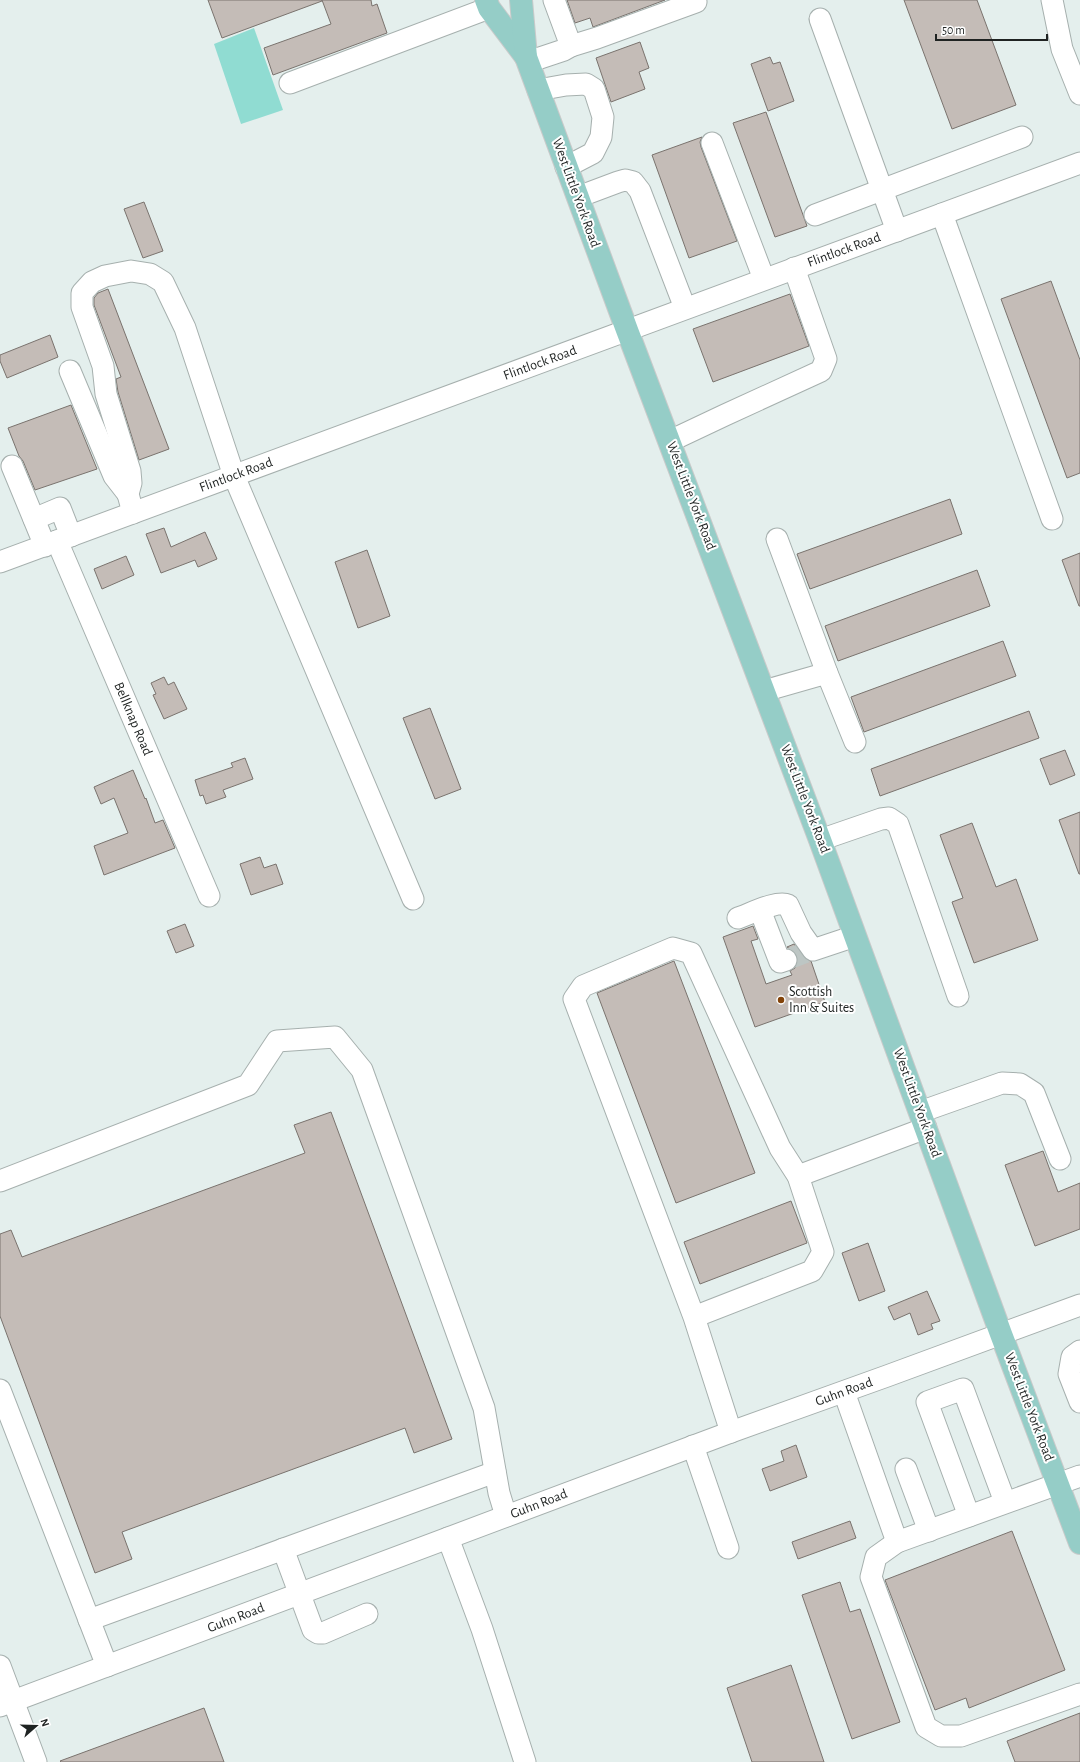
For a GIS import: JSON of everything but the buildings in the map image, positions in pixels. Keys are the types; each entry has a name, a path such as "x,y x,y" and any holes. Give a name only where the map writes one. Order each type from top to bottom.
{"main road":[{"name":"West Little York Road","path":"521,0 527,59 538,90 856,936 1001,1334 1080,1543"},
{"name":"West Little York Road","path":"488,4 527,59"}],"street":[{"path":"554,0 571,46"},
{"path":"1052,0 1062,49 1080,94"},
{"path":"527,59 564,50 571,46 696,2"},
{"path":"290,83 488,4"},
{"path":"820,19 898,231"},
{"path":"538,90 566,85 586,84 594,89 603,117 601,137 593,153 566,166"},
{"path":"815,215 1022,137"},
{"path":"712,143 764,279"},
{"name":"Flintlock Road","path":"0,562 58,541 131,504 234,476 1080,163"},
{"path":"578,197 625,180 633,182 640,191 685,308"},
{"path":"942,214 1052,519"},
{"path":"670,441 821,371 826,359 794,268"},
{"path":"131,504 130,471 106,394 103,366 82,307 82,293 92,282 105,276 131,271 150,274 162,282 185,328 234,476 413,899"},
{"path":"70,371 110,466 131,504"},
{"path":"12,466 34,519 58,541"},
{"path":"34,519 60,508 58,541"},
{"path":"777,539 827,673 855,742"},
{"name":"Bellknap Road","path":"58,541 209,896"},
{"path":"764,691 827,673"},
{"path":"820,840 881,819 888,818 898,824 958,996"},
{"path":"738,918 776,904 788,905 810,951 856,936"},
{"path":"760,910 780,962 786,960"},
{"path":"694,1317 812,1271 823,1252 798,1176 780,1148 691,953 673,948 583,986 574,999 694,1317 731,1432"},
{"path":"0,1181 248,1086 276,1042 335,1037 362,1070 484,1408 498,1493 506,1516"},
{"path":"798,1176 1002,1083 1020,1084 1034,1093 1060,1159"},
{"name":"Guhn Road","path":"7,1704 693,1446 844,1392 1080,1304"},
{"path":"1080,1351 1072,1357 1069,1374 1080,1402"},
{"path":"969,1516 927,1402 963,1389 1005,1502"},
{"path":"0,1390 107,1666"},
{"path":"844,1392 897,1542"},
{"path":"693,1446 728,1548"},
{"path":"906,1469 929,1531"},
{"path":"89,1620 495,1472"},
{"path":"1080,1476 897,1542 876,1557 870,1577 926,1727 941,1736 961,1736 1080,1694"},
{"path":"448,1538 482,1629 524,1762"},
{"path":"283,1549 313,1630 318,1633 323,1633 367,1614"},
{"path":"0,1666 7,1704 36,1762"}],"shaded area":[{"path":"254,28 283,110 241,124 214,44"}],"tunnel":[{"path":"786,960 807,952"}],"place":[{"name":"Scottish Inn & Suites","path":"781,1000"}]}
